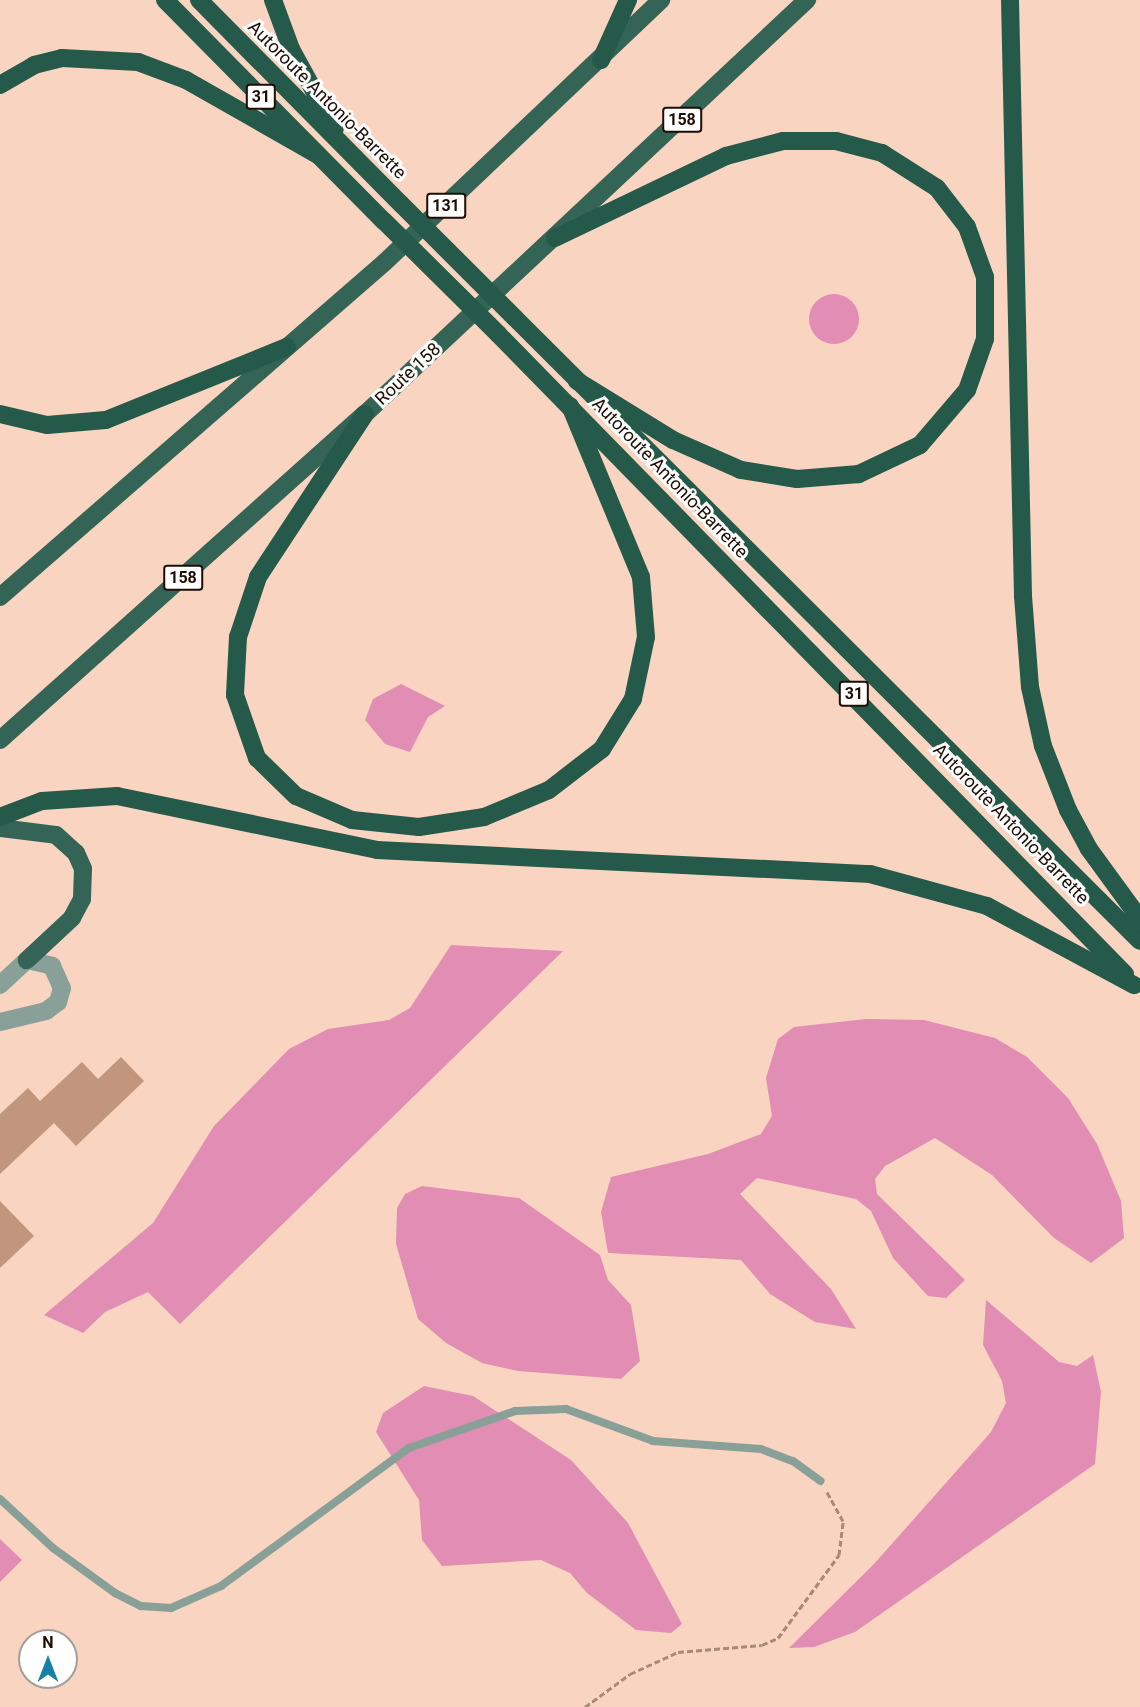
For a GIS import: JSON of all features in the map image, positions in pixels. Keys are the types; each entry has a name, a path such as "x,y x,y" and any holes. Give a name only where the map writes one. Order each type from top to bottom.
{"highway":[{"name":"Autoroute Antonio-Barrette","path":"165,0 570,405 1137,988"},
{"name":"Autoroute Antonio-Barrette","path":"199,0 577,381 1140,941"},
{"path":"273,0 291,49 344,146"},
{"path":"601,60 628,0"},
{"name":"131","path":"287,347 601,60 661,0"},
{"name":"Route 158","path":"0,740 365,414 807,0"},
{"path":"1010,0 1023,596 1030,687 1043,746 1068,810 1095,858 1140,919"},
{"path":"0,85 34,65 62,58 138,62 186,80 318,154"},
{"path":"555,238 741,150 783,141 836,141 889,156 937,188 967,227 985,277 985,339 967,390 920,445 859,474 797,479 728,465 673,440 577,381"},
{"path":"0,414 47,425 106,420 287,347"},
{"path":"0,597 287,347"},
{"path":"365,414 258,577 238,637 235,695 257,758 296,796 352,820 419,827 484,817 549,790 602,749 631,706 646,637 641,577 570,405"},
{"path":"0,817 42,801 117,796 337,844 399,853 878,876 987,906 1137,988"},
{"path":"0,828 56,835 76,853 83,869 82,898 72,918 27,960"}],"street":[{"path":"0,985 27,960 52,966 61,979 62,996 46,1011 0,1022"}],"lane":[{"path":"0,1498 53,1548 115,1593 141,1606 171,1608 220,1586 409,1448 515,1411 566,1409 653,1441 761,1449 793,1461 821,1481"}],"path":[{"path":"585,1707 656,1661 703,1649 762,1645 791,1626 830,1572 843,1538 843,1521 821,1481"}],"shaded area":[{"path":"834,294 843,296 854,305 859,319 857,328 848,339 834,344 825,342 814,333 809,319 811,310 820,299"},
{"path":"401,684 445,706 428,717 410,752 385,744 365,720 373,699"},
{"path":"451,945 563,951 180,1324 148,1292 105,1312 83,1333 44,1315 153,1223 214,1126 289,1049 328,1029 389,1020 410,1008"},
{"path":"866,1019 924,1020 995,1038 1027,1057 1068,1098 1097,1144 1121,1201 1124,1238 1091,1263 1054,1238 992,1175 935,1138 885,1166 875,1179 877,1194 965,1280 946,1298 928,1296 893,1258 871,1211 856,1199 757,1178 740,1194 831,1289 856,1329 815,1322 770,1294 741,1260 608,1253 601,1212 611,1177 708,1154 761,1134 772,1116 766,1078 778,1039 794,1027"},
{"path":"422,1186 519,1198 600,1255 608,1280 631,1305 640,1361 621,1379 518,1371 482,1363 446,1343 418,1319 396,1244 397,1208 405,1194"},
{"path":"986,1300 1059,1362 1077,1366 1093,1355 1101,1392 1095,1464 855,1632 814,1647 789,1648 874,1564 991,1432 1006,1403 1002,1381 983,1345"},
{"path":"424,1386 473,1396 571,1460 628,1523 682,1624 671,1633 636,1630 587,1593 570,1573 541,1560 442,1566 422,1540 419,1500 376,1432 383,1413"},
{"path":"0,1539 22,1560 0,1582"}],"building":[{"path":"121,1057 144,1081 76,1146 54,1123 0,1174 0,1114 28,1088 40,1101 82,1062 98,1079"},
{"path":"0,1201 34,1236 0,1268"}]}
